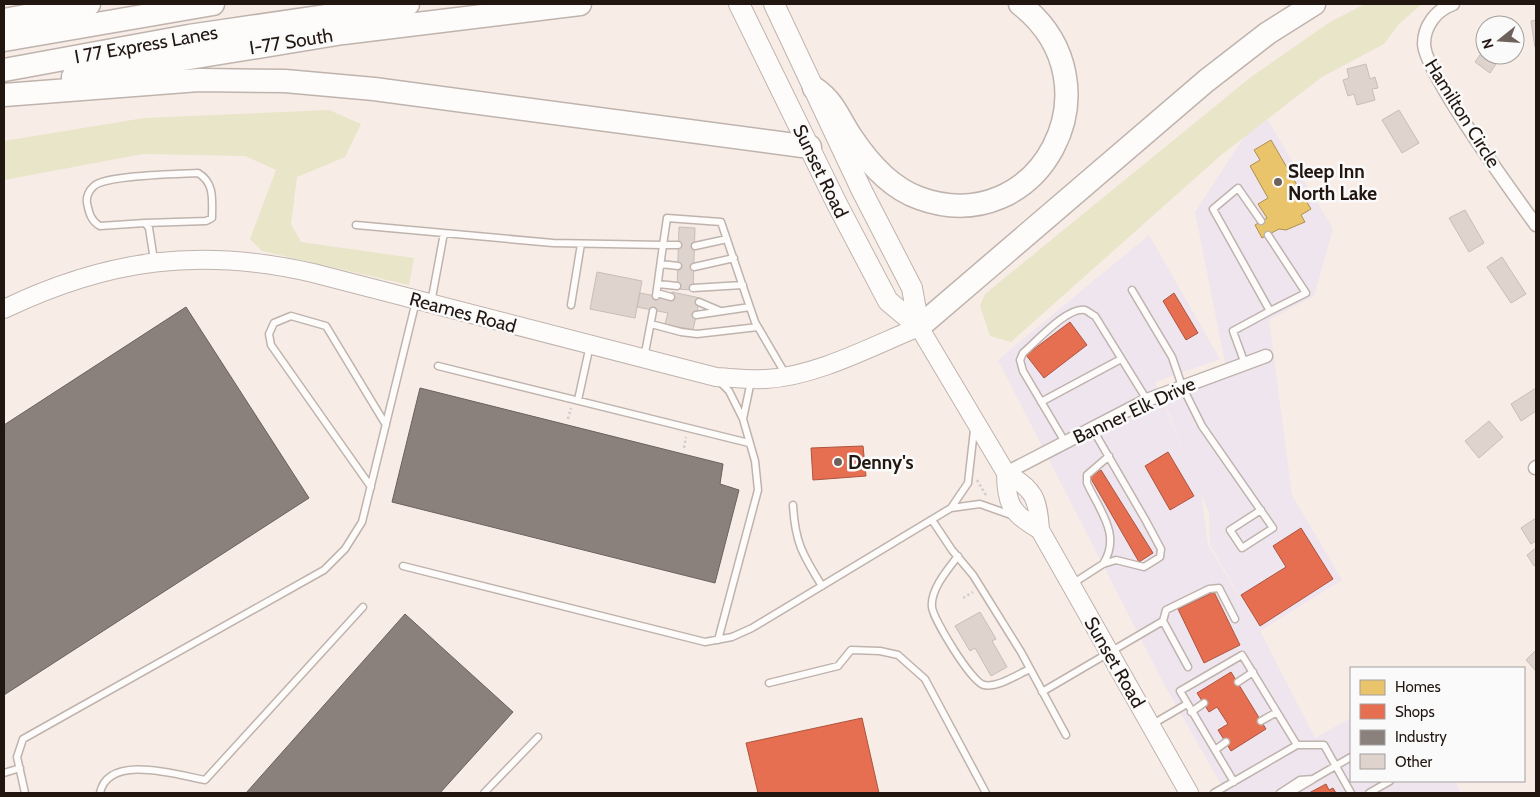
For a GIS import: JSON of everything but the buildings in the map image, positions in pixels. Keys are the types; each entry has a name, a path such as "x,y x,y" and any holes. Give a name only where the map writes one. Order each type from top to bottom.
{"highway":[{"path":"4,20 89,4"},
{"name":"I 77 Express Lanes","path":"4,40 213,4"},
{"name":"I 77 Express Lanes","path":"4,70 198,35 408,4"},
{"name":"I-77 South","path":"4,90 274,43 419,23 580,4"},
{"path":"814,88 827,96 864,155 886,177 907,192 929,201 952,204 976,203 1000,196 1021,185 1044,162 1060,134 1067,101 1064,68 1056,46 1045,27 1020,4"},
{"path":"919,327 1206,81 1268,33 1314,4"},
{"path":"4,95 199,80 286,81 374,89 810,147"}],"main road":[{"name":"Sunset Road","path":"739,4 888,301 919,327 1006,473 1025,484 1033,496 1039,506 1040,530 1189,793"},
{"name":"Sunset Road","path":"774,4 862,191 912,288 919,327"},
{"name":"Reames Road","path":"4,309 39,292 75,279 154,262 226,260 263,263 716,377 752,379 787,376 838,361 919,327"},
{"name":"Sunset Road","path":"1006,473 1006,496 1019,518 1040,530"}],"street":[{"name":"Hamilton Circle","path":"1453,4 1438,12 1430,22 1426,31 1425,53 1433,70 1468,126 1536,225"},
{"name":"Banner Elk Drive","path":"1006,473 1147,400 1266,356"}],"lane":[{"path":"198,173 206,177 212,189 212,218 206,221 146,223 100,226 94,223 88,209 87,199 89,192 99,182 113,179 198,173"},
{"path":"1261,221 1238,188 1213,209 1270,310"},
{"path":"671,297 656,294 664,245 666,218 721,222 758,327 787,376"},
{"path":"146,223 149,228 154,262"},
{"path":"356,225 581,244 678,245"},
{"path":"25,793 18,757 23,739 324,570 345,550 362,522 386,425 444,233"},
{"path":"1245,364 1233,331 1270,310 1306,293 1268,235"},
{"path":"694,246 727,239"},
{"path":"571,305 581,244"},
{"path":"694,267 734,258"},
{"path":"661,264 678,266"},
{"path":"658,284 677,286"},
{"path":"693,288 743,285"},
{"path":"1132,290 1172,356 1182,386 1202,426 1273,528 1242,548 1230,530 1260,510"},
{"path":"699,302 722,312"},
{"path":"696,316 750,307"},
{"path":"644,359 653,310"},
{"path":"1065,442 1023,371 1020,360 1023,353 1065,316 1075,311 1085,310 1096,316 1147,400"},
{"path":"370,487 271,345 269,334 274,323 291,316 326,326 386,425"},
{"path":"651,324 697,334 758,327"},
{"path":"578,400 590,345"},
{"path":"1041,402 1121,359"},
{"path":"438,366 749,443"},
{"path":"716,377 729,391 742,419 758,475 758,490 718,640"},
{"path":"742,419 752,379"},
{"path":"951,508 968,482 975,421"},
{"path":"1070,584 1104,564 1116,560 1144,567 1160,557 1161,549 1092,428"},
{"path":"1104,564 1111,552 1110,529 1087,483 1087,475 1109,456"},
{"path":"403,566 705,642 718,640 752,628 951,508 980,504 1019,518"},
{"path":"794,505 798,544 822,586"},
{"path":"932,520 974,575 1030,669 1066,735"},
{"path":"958,556 945,573 934,595 932,608 961,662 975,681 983,685 1003,681 1030,669"},
{"path":"1188,668 1163,621 1166,610 1209,589 1219,588 1235,619"},
{"path":"100,793 107,780 117,772 131,769 206,780 363,607"},
{"path":"1042,692 1163,621"},
{"path":"770,683 838,666 851,650 880,651 898,655 925,679 986,793"},
{"path":"1234,782 1180,692 1242,655 1297,745"},
{"path":"1238,682 1253,672"},
{"path":"1191,712 1204,703"},
{"path":"1150,725 1187,704"},
{"path":"1262,720 1277,712"},
{"path":"484,793 538,737"},
{"path":"1215,750 1226,742"},
{"path":"1214,793 1297,745 1324,745 1351,793"},
{"path":"1290,793 1350,758"},
{"path":"4,772 20,768"},
{"path":"1280,793 1300,780 1313,779"},
{"path":"1368,793 1388,782"}],"path":[{"path":"977,479 989,501"}],"shaded area":[{"path":"1365,4 1422,4 1399,24 1384,44 1322,77 1220,156 1011,342 990,336 980,306 985,294 1251,77 1330,22"},
{"path":"329,110 361,124 345,157 297,177 291,224 301,242 414,258 409,285 262,251 250,239 276,170 245,156 143,154 4,180 4,141 144,118"},
{"path":"1266,117 1333,229 1314,296 1269,320 1292,495 1342,580 1260,631 1315,738 1350,719 1350,782 1456,782 1461,793 1226,793 1165,686 998,360 1149,235 1220,359 1155,382 1191,470 1164,401 1228,378 1195,212 1246,134","holes":["1201,494 1209,513 1210,545 1258,627 1208,545"]}],"place":[{"name":"Sleep Inn North Lake","path":"1278,182"},
{"name":"Denny's","path":"838,462"}]}
